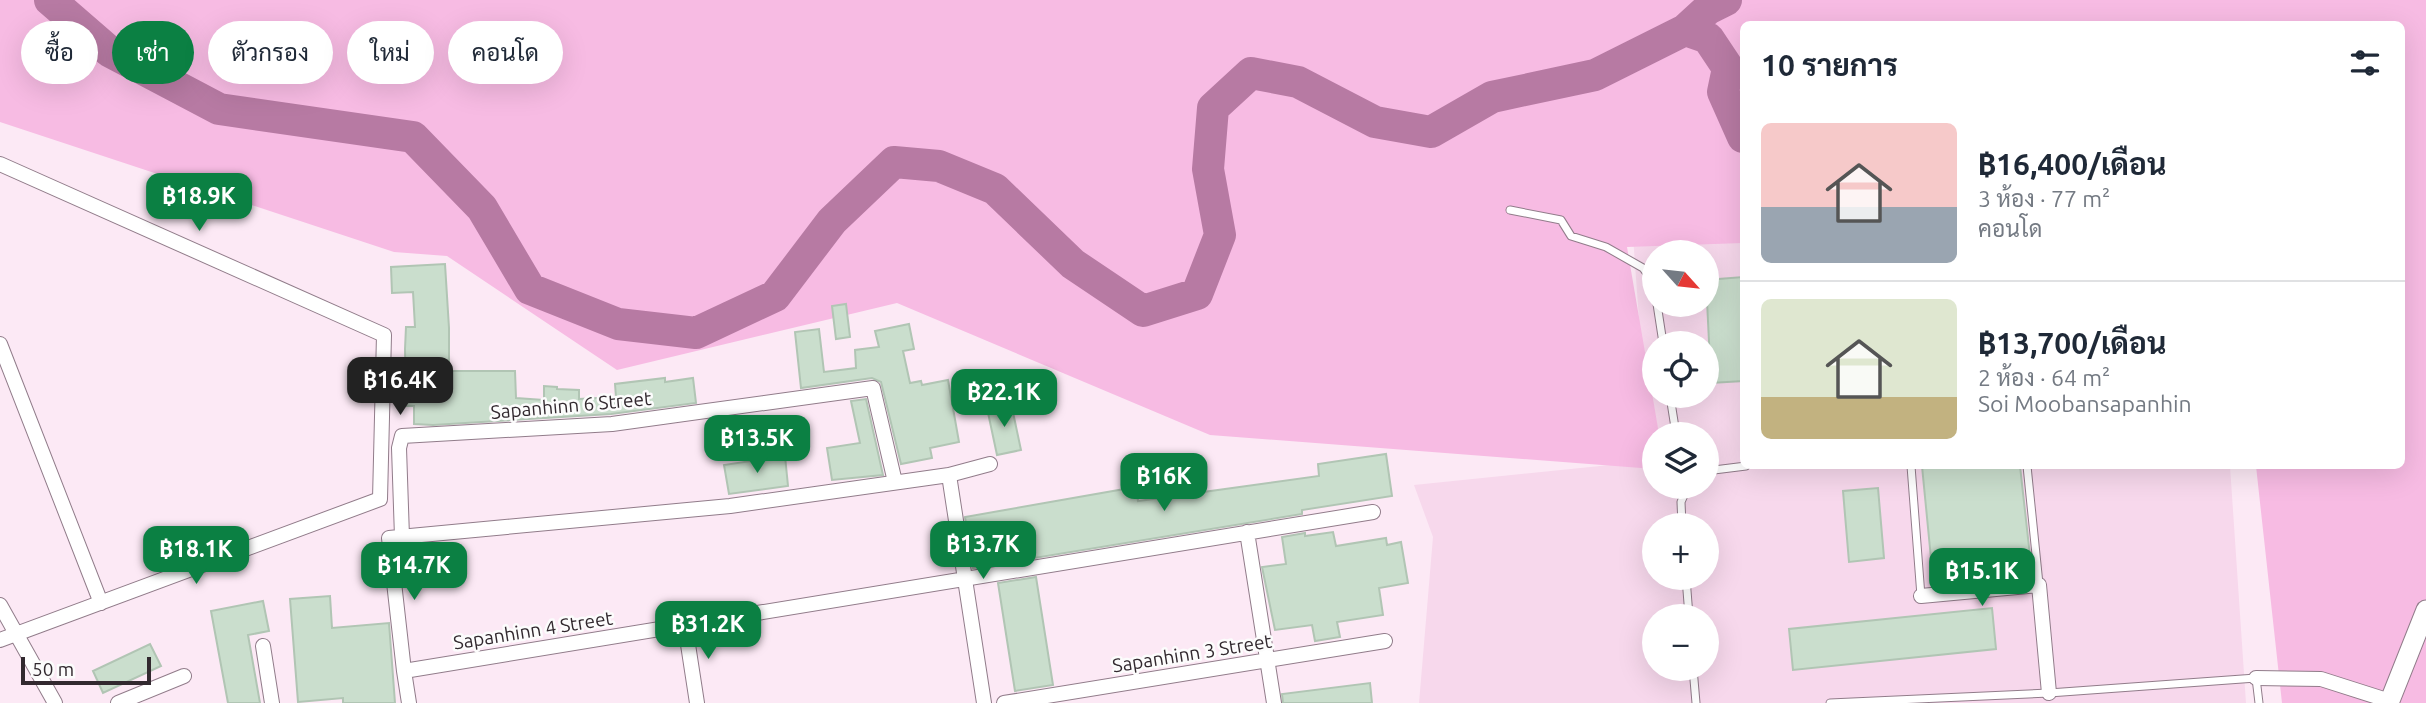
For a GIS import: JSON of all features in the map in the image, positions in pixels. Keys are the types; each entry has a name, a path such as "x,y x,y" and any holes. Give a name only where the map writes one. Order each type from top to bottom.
{"main road":[{"path":"2389,702 2426,610"}],"street":[{"path":"0,164 384,335 380,499 0,640"},
{"path":"0,344 101,603"},
{"name":"Sapanhinn 6 Street","path":"402,537 399,448 402,436 612,424 873,388 895,482"},
{"path":"409,703 389,538 730,506 949,475 990,464"},
{"path":"949,475 984,703"},
{"name":"Sapanhinn 4 Street","path":"404,671 1373,512"},
{"path":"1247,532 1274,703"},
{"path":"1921,596 2039,585 2049,698"},
{"path":"0,605 55,703"},
{"path":"685,625 696,703"},
{"name":"Sapanhinn 3 Street","path":"1004,703 1385,641"},
{"path":"263,646 272,703"},
{"path":"118,703 184,676"},
{"path":"2256,678 2321,679 2389,702"}],"lane":[{"path":"1510,211 1561,220 1572,236 1606,247 1642,267"},
{"path":"1719,469 1740,467"},
{"path":"1911,469 1921,596"},
{"path":"2027,469 2039,585"},
{"path":"1830,703 2049,698 2256,678 2259,703"},
{"path":"1694,681 1696,703"}],"shaded area":[{"path":"0,0 2426,0 2426,703 2282,703 2256,469 2405,469 2405,21 1740,21 1740,243 1719,244 1719,240 1642,240 1642,246 1627,247 1642,335 1642,408 1655,408 1657,422 1642,422 1642,468 1210,435 897,303 617,370 447,256 394,252 0,122"},
{"path":"1740,233 1740,469 2230,469 2246,703 1419,703 1433,537 1414,485 1642,462 1642,499 1719,499 1719,422 1646,422 1645,408 1719,408 1719,331 1642,331 1642,363 1633,236"}],"building":[{"path":"445,264 449,371 515,371 516,398 544,400 544,386 579,390 579,399 616,397 615,384 665,378 665,382 693,378 696,403 611,414 414,424 414,406 406,406 405,349 406,327 415,327 413,292 392,293 391,267"},
{"path":"1740,277 1740,381 1719,382 1719,331 1708,331 1708,317 1719,317 1719,279"},
{"path":"846,304 850,337 836,339 832,306"},
{"path":"909,324 914,349 903,351 910,383 921,381 922,385 948,380 959,442 930,448 932,458 901,464 881,382 872,378 801,388 795,332 819,329 824,372 856,368 855,350 879,347 875,331"},
{"path":"866,399 883,475 832,480 827,448 860,443 851,401"},
{"path":"1011,403 1021,450 997,455 987,408"},
{"path":"1386,454 1392,496 1302,510 1302,514 973,568 965,517 1136,487 1138,501 1319,476 1318,464"},
{"path":"785,456 788,486 729,494 724,465"},
{"path":"1922,469 2020,469 2032,574 1933,579"},
{"path":"1878,488 1884,558 1849,562 1843,491"},
{"path":"1333,532 1336,546 1386,538 1387,545 1401,542 1408,583 1379,588 1383,615 1337,622 1340,637 1315,641 1312,625 1275,630 1262,567 1286,564 1282,537"},
{"path":"1036,577 1053,685 1015,691 998,583"},
{"path":"330,596 332,628 389,623 395,703 343,703 343,698 298,702 290,599"},
{"path":"263,601 269,631 248,635 260,703 228,703 211,611"},
{"path":"1992,608 1996,649 1793,670 1789,629"},
{"path":"150,644 161,666 103,693 93,671"},
{"path":"1370,683 1372,703 1283,703 1282,694"}],"waterway":[{"path":"50,0 109,51 219,109 413,137 482,208 530,289 618,324 696,333 775,296 832,221 894,162 939,166 995,189 1073,264 1143,311 1197,294 1220,235 1208,169 1213,108 1251,73 1298,82 1375,122 1431,132 1492,97 1595,75 1685,30 1708,38 1728,68 1723,92 1740,130"},
{"path":"1685,30 1708,9 1726,0"}]}
